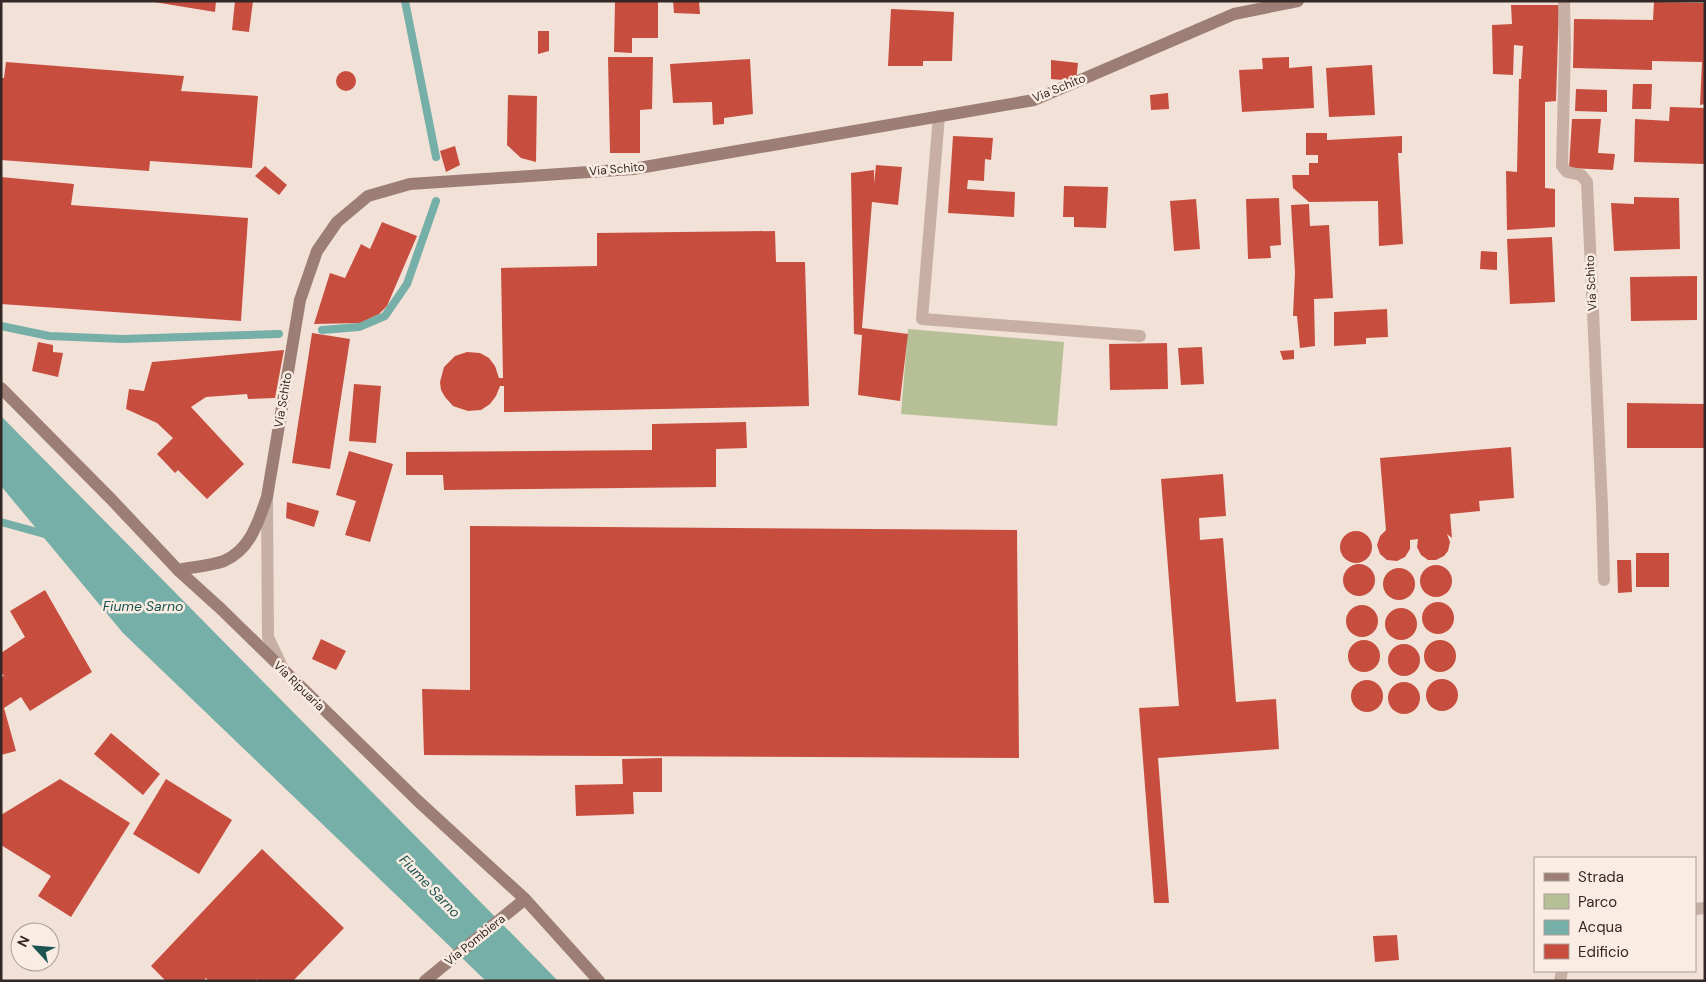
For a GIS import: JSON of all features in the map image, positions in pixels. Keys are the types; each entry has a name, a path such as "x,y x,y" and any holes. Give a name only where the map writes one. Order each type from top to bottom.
{"street":[{"name":"Via Schito","path":"178,570 224,561 240,551 248,542 257,526 267,497 300,300 317,251 337,222 368,196 410,184 633,169 1034,100 1234,14 1298,1"},
{"name":"Via Schito","path":"1564,1 1565,46 1562,166 1566,172 1580,175 1587,182 1604,580"},
{"path":"938,116 922,319 1140,336"},
{"name":"Via Ripuaria","path":"1,388 178,570 418,801 525,899 599,981"},
{"path":"267,497 268,637 285,672"},
{"name":"Via Pombiera","path":"425,981 525,899"}],"green space":[{"path":"908,329 1064,342 1057,426 901,414"}],"water":[{"name":"Fiume Sarno","path":"1,416 558,981 486,981 123,633 1,486"}],"building":[{"path":"148,1 216,1 215,12"},
{"path":"235,1 253,1 249,32 232,30"},
{"path":"615,1 658,1 658,38 632,38 632,53 614,52"},
{"path":"673,1 699,1 700,14 674,13"},
{"path":"1654,2 1705,3 1705,104 1700,105 1702,62 1652,61 1652,70 1573,68 1574,19 1653,20"},
{"path":"1511,5 1559,5 1556,101 1545,102 1545,188 1555,189 1555,227 1507,230 1506,171 1517,172 1519,79 1521,79 1523,46 1514,45 1513,75 1493,74 1492,25 1512,24"},
{"path":"891,9 954,12 952,61 923,61 923,66 888,66"},
{"path":"538,31 549,31 549,51 538,54"},
{"path":"608,57 653,57 652,109 640,110 640,153 610,153"},
{"path":"1289,57 1289,68 1312,66 1314,108 1242,112 1239,70 1263,69 1262,58"},
{"path":"750,59 753,114 724,118 724,124 713,125 712,102 673,103 670,64"},
{"path":"1051,60 1078,63 1076,81 1051,79"},
{"path":"6,62 184,76 181,91 258,96 252,168 150,161 149,171 1,160 1,78 4,78"},
{"path":"1372,65 1375,115 1329,117 1326,68"},
{"path":"346,71 353,74 356,81 353,88 346,91 339,88 336,81 339,74"},
{"path":"1633,84 1652,84 1651,109 1632,109"},
{"path":"1576,89 1607,90 1607,112 1575,111"},
{"path":"1168,93 1169,109 1151,110 1150,95"},
{"path":"508,95 537,96 536,162 521,158 507,145"},
{"path":"1670,107 1705,108 1705,164 1634,162 1635,119 1669,121"},
{"path":"1572,119 1601,119 1598,153 1615,154 1613,170 1569,168"},
{"path":"1306,133 1327,133 1327,140 1402,136 1402,153 1398,153 1403,244 1379,246 1378,201 1309,202 1293,188 1292,175 1309,175 1309,163 1318,163 1318,155 1306,155"},
{"path":"953,136 993,138 991,160 985,159 984,181 968,180 967,189 1015,192 1014,217 948,213"},
{"path":"455,146 460,165 446,172 440,151"},
{"path":"876,165 902,167 898,205 872,202 862,328 908,334 900,401 858,395 862,335 854,334 851,173 874,170 874,184"},
{"path":"265,166 287,185 279,195 255,176"},
{"path":"1,177 74,184 71,205 248,218 241,321 1,304"},
{"path":"1064,186 1108,187 1106,228 1074,227 1074,217 1063,217"},
{"path":"1634,197 1679,198 1680,249 1614,251 1611,203 1634,204"},
{"path":"1279,198 1281,245 1270,246 1271,258 1248,259 1246,199"},
{"path":"1196,199 1200,249 1174,251 1170,201"},
{"path":"1309,204 1310,226 1329,225 1333,298 1314,299 1315,346 1300,348 1297,316 1293,316 1295,272 1291,205"},
{"path":"382,222 417,236 387,306 379,314 359,323 314,324 330,273 345,278 361,244 370,249"},
{"path":"775,231 776,262 805,262 809,406 504,412 504,386 500,386 490,404 481,410 468,411 453,406 441,390 440,382 444,367 455,356 467,352 480,353 489,358 495,366 499,378 503,378 501,268 597,266 597,233"},
{"path":"1552,237 1555,302 1510,304 1507,239"},
{"path":"1481,251 1497,252 1497,270 1480,269"},
{"path":"1697,276 1697,320 1631,321 1630,277"},
{"path":"1387,309 1388,337 1366,338 1366,344 1334,346 1334,312"},
{"path":"312,333 350,339 330,469 292,463"},
{"path":"38,342 53,345 53,352 63,353 58,377 32,371"},
{"path":"1167,343 1168,389 1110,390 1109,344"},
{"path":"1202,347 1204,384 1181,385 1178,348"},
{"path":"284,350 275,398 248,399 247,394 206,397 191,407 244,464 207,499 178,470 175,473 157,454 173,438 157,423 126,409 129,389 144,391 152,362"},
{"path":"1294,350 1294,359 1283,360 1280,351"},
{"path":"354,384 381,386 376,443 349,441"},
{"path":"1627,403 1705,404 1705,448 1627,448"},
{"path":"746,422 747,448 716,449 716,487 444,490 443,475 406,475 406,452 652,450 652,424"},
{"path":"1511,447 1514,498 1479,501 1480,511 1450,514 1452,538 1447,534 1450,542 1448,551 1444,556 1436,560 1428,560 1421,555 1417,547 1418,539 1410,540 1410,549 1405,557 1397,561 1387,560 1380,554 1377,545 1380,536 1386,530 1380,458"},
{"path":"349,451 393,464 370,542 345,535 356,501 336,495"},
{"path":"1223,474 1226,516 1199,518 1200,540 1223,538 1236,702 1276,699 1279,749 1158,758 1169,903 1154,903 1139,708 1179,706 1161,479"},
{"path":"287,502 319,511 314,527 286,518"},
{"path":"470,526 1017,530 1019,758 424,755 422,689 470,690"},
{"path":"1356,531 1362,532 1367,536 1371,541 1371,553 1367,558 1362,562 1356,563 1350,562 1345,558 1341,553 1340,547 1341,541 1345,536 1350,532"},
{"path":"1636,553 1669,553 1669,587 1636,587"},
{"path":"1617,560 1631,560 1632,592 1618,593"},
{"path":"1359,564 1365,565 1370,569 1374,574 1374,586 1370,591 1365,595 1359,596 1353,595 1348,591 1344,586 1343,580 1344,574 1348,569 1353,565"},
{"path":"1436,565 1442,566 1447,570 1451,575 1451,587 1447,592 1442,596 1436,597 1430,596 1425,592 1421,587 1420,581 1421,575 1425,570 1430,566"},
{"path":"1399,568 1405,569 1410,573 1414,578 1414,590 1410,595 1405,599 1399,600 1393,599 1388,595 1384,590 1383,584 1384,578 1388,573 1393,569"},
{"path":"45,590 92,672 30,711 21,697 4,708 16,751 1,755 1,677 4,676 1,672 1,653 25,637 10,611"},
{"path":"1438,602 1444,603 1449,607 1453,612 1453,624 1449,629 1444,633 1438,634 1432,633 1427,629 1423,624 1422,618 1423,612 1427,607 1432,603"},
{"path":"1362,605 1368,606 1373,610 1377,615 1377,627 1373,632 1368,636 1362,637 1356,636 1351,632 1347,627 1346,621 1347,615 1351,610 1356,606"},
{"path":"1401,608 1407,609 1412,613 1416,618 1416,630 1412,635 1407,639 1401,640 1395,639 1390,635 1386,630 1385,624 1386,618 1390,613 1395,609"},
{"path":"321,639 346,651 336,670 312,659"},
{"path":"1364,640 1370,641 1375,645 1379,650 1379,662 1375,667 1370,671 1364,672 1358,671 1353,667 1349,662 1348,656 1349,650 1353,645 1358,641"},
{"path":"1440,640 1446,641 1451,645 1455,650 1455,662 1451,667 1446,671 1440,672 1434,671 1429,667 1425,662 1424,656 1425,650 1429,645 1434,641"},
{"path":"1404,644 1410,645 1415,649 1419,654 1419,666 1415,671 1410,675 1404,676 1398,675 1393,671 1389,666 1388,660 1389,654 1393,649 1398,645"},
{"path":"1442,679 1448,680 1453,684 1457,689 1457,701 1453,706 1448,710 1442,711 1436,710 1431,706 1427,701 1426,695 1427,689 1431,684 1436,680"},
{"path":"1367,680 1373,681 1378,685 1382,690 1382,702 1378,707 1373,711 1367,712 1361,711 1356,707 1352,702 1351,696 1352,690 1356,685 1361,681"},
{"path":"1404,682 1410,683 1415,687 1419,692 1419,704 1415,709 1410,713 1404,714 1398,713 1393,709 1389,704 1388,698 1389,692 1393,687 1398,683"},
{"path":"111,733 160,774 143,795 94,754"},
{"path":"662,758 662,792 633,792 634,814 576,816 575,785 623,784 622,759"},
{"path":"60,779 130,823 71,917 38,896 51,876 1,845 1,815"},
{"path":"166,779 232,820 199,874 133,834"},
{"path":"262,849 344,928 293,981 259,981 257,979 255,981 209,981 206,978 203,981 166,981 151,966"},
{"path":"1397,935 1399,960 1375,962 1373,936"}],"waterway":[{"path":"405,1 436,157"},
{"path":"322,330 359,327 385,316 407,284 436,201"},
{"path":"1,326 49,336 122,339 279,334"},
{"path":"1,522 48,535"}]}
